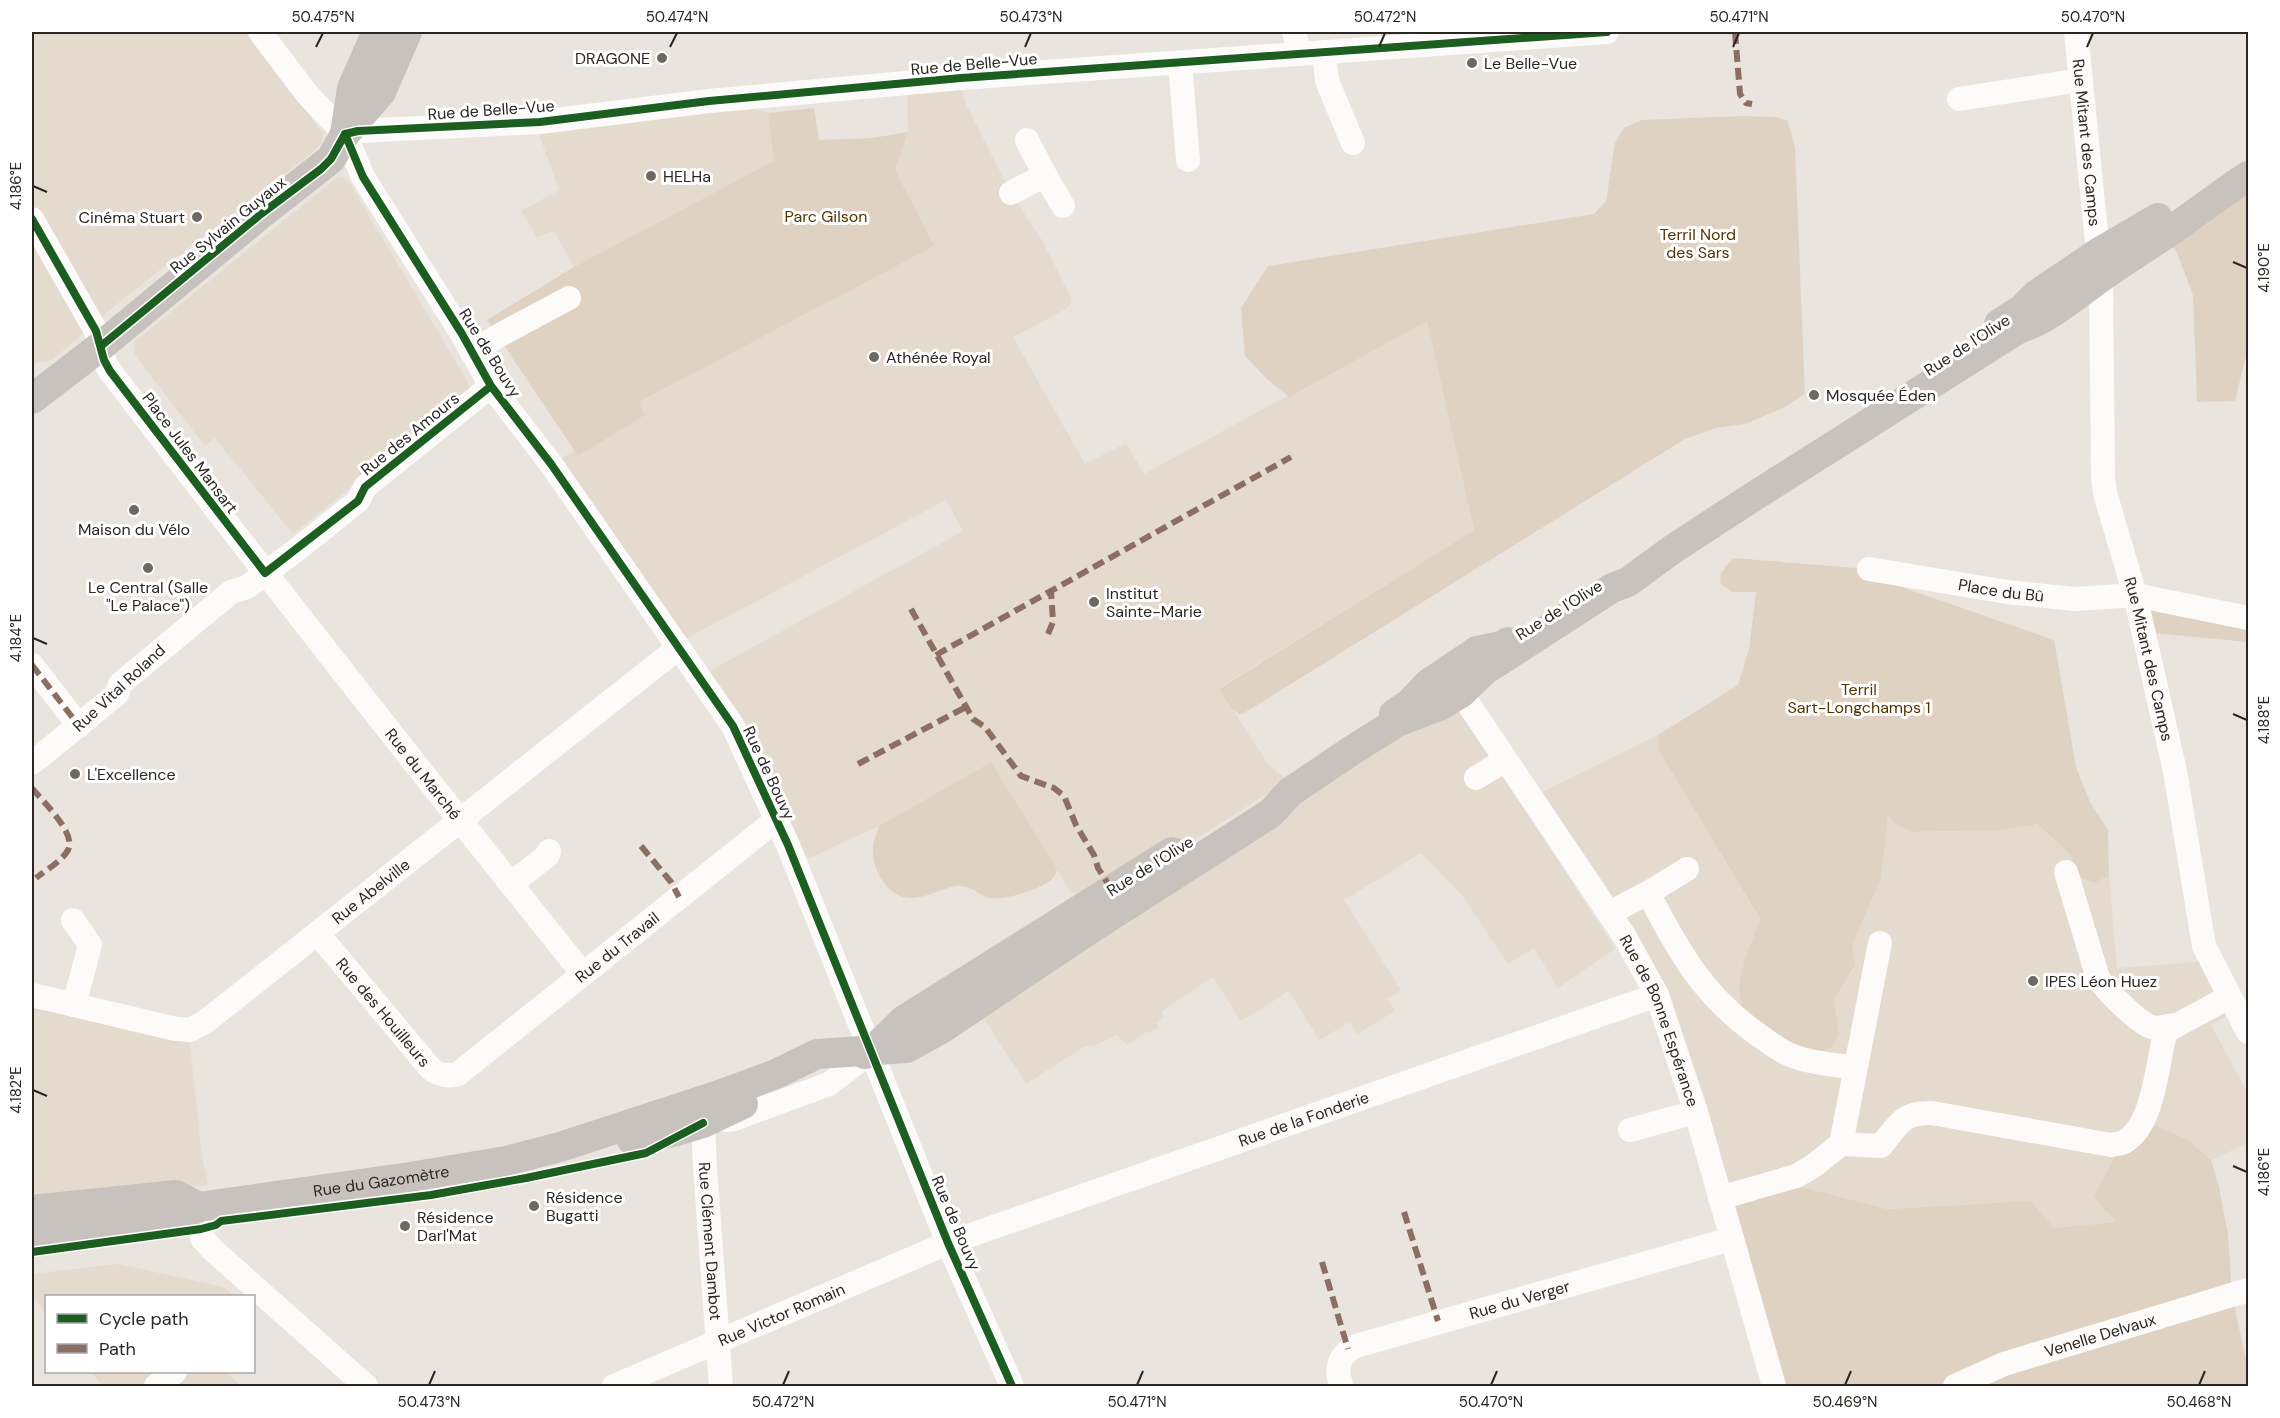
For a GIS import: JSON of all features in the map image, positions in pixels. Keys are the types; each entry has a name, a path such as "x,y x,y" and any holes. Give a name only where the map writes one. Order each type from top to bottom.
{"main road":[{"path":"351,133 352,87 377,32"},
{"path":"351,133 381,92 407,32"},
{"name":"Rue Sylvain Guyaux","path":"32,399 96,332 321,169 351,133"},
{"path":"2099,265 2133,243 2141,228 2162,216 2184,209 2248,165"},
{"name":"Rue de l'Olive","path":"703,1123 733,1108 871,1052 912,1014 1409,704 1428,684 1477,651 1499,647 1751,487 2021,310 2036,295 2099,265 2248,176"},
{"name":"Rue de l'Olive","path":"717,1096 776,1074 817,1054 907,1048 941,1029 1271,813 1290,792 1397,722 1439,705 1461,693 1485,670 1508,654 1612,588 1628,582 1673,549 1745,502 2019,329 2076,297 2099,265"},
{"name":"Rue du Gazomètre","path":"32,1238 174,1222 199,1207 506,1161 717,1096"},
{"name":"Rue du Gazomètre","path":"560,1146 619,1142 677,1131 703,1123"},
{"path":"32,1210 176,1195 199,1207"}],"street":[{"path":"260,32 307,94 351,133 393,32"},
{"name":"Rue de Belle-Vue","path":"351,133 540,122 709,101 961,78 1180,63 1297,43 1324,52 1607,32"},
{"name":"Rue Mitant des Camps","path":"2076,32 2099,265 2103,477 2134,595 2175,771 2204,946 2248,1032"},
{"path":"1324,52 1327,81 1353,142"},
{"path":"1180,63 1188,160"},
{"path":"1959,99 2081,80"},
{"name":"Rue de Bouvy","path":"351,133 363,177 491,386 551,464 733,726 788,844 948,1243 1012,1386"},
{"path":"1027,140 1063,206"},
{"path":"1011,193 1045,174"},
{"name":"Place Jules Mansart","path":"32,219 96,332 104,360 110,371 265,573"},
{"path":"472,353 498,336 569,298"},
{"name":"Rue Sylvain Guyaux","path":"32,382 96,332"},
{"name":"Rue des Amours","path":"265,573 358,501 365,487 491,386"},
{"name":"Place du Bû","path":"1869,569 2007,592 2075,599 2134,595 2248,618"},
{"name":"Rue Vital Roland","path":"32,763 117,694 120,684 154,654 231,592 247,587 265,573"},
{"name":"Rue du Marché","path":"265,573 460,822 583,974"},
{"path":"1461,693 1461,676 1499,647"},
{"name":"Rue Abelville","path":"32,995 176,1029 190,1030 205,1022 678,648"},
{"path":"32,664 79,726"},
{"name":"Rue de Bonne Espérance","path":"1461,693 1625,937 1657,996 1696,1112 1774,1386"},
{"path":"1476,778 1505,760"},
{"path":"1237,834 1233,828 1241,820 1265,807 1294,777"},
{"name":"Rue du Travail","path":"458,1074 776,820"},
{"path":"511,884 548,855 549,851"},
{"path":"1609,913 1648,893 1686,869"},
{"path":"2066,872 2098,978 2104,987 2145,1024 2154,1028 2174,1025 2229,997"},
{"path":"1648,893 1679,952 1694,973 1710,993 1742,1023 1784,1052 1818,1062 1855,1068"},
{"path":"73,920 90,945 74,1005"},
{"name":"Rue des Houilleurs","path":"318,934 431,1069 444,1075 458,1074"},
{"path":"1720,1198 1796,1176 1812,1167 1841,1144 1880,943"},
{"name":"Rue de la Fonderie","path":"948,1243 1657,996"},
{"path":"1841,1144 1881,1146 1906,1117 1916,1113 1932,1113 2110,1145 2123,1142 2141,1125 2147,1111 2164,1038 2174,1025"},
{"path":"703,1123 717,1096"},
{"path":"1630,1130 1696,1112"},
{"name":"Rue Clément Dambot","path":"703,1123 721,1386"},
{"path":"199,1207 202,1238 252,1295"},
{"name":"Rue du Verger","path":"1341,1386 1338,1368 1348,1349 1731,1239"},
{"name":"Rue Victor Romain","path":"614,1386 948,1243"},
{"name":"Venelle Delvaux","path":"1955,1386 2004,1364 2248,1290"},
{"path":"260,1304 366,1386"},
{"path":"156,1386 172,1373"}],"shaded area":[{"path":"32,32 248,32 323,134 321,144 313,152 129,294 52,360 38,362 32,367"},
{"name":"Institut Sainte-Marie","path":"961,78 964,100 1011,193 1043,242 1072,299 1070,305 1064,310 1013,337 1085,464 1126,443 1144,474 1427,320 1474,530 1219,688 1270,767 1289,780 1097,902 1070,891 991,762 879,826 796,864 699,677 963,531 946,500 676,644 551,464 574,451 578,455 645,415 639,402 933,246 894,170 908,132 907,83"},
{"name":"HELHa","path":"725,100 768,113 775,161 574,267 554,231 537,237 521,211 559,190 540,137 540,122"},
{"path":"338,177 348,180 470,386 470,392 293,534 215,438 205,446 134,354 134,342"},
{"path":"1445,708 1462,710 1615,949 1558,988 1534,948 1508,964 1461,894 1421,853 1344,900 1401,990 1387,999 1395,1011 1357,1034 1350,1022 1319,1040 1289,991 1241,1021 1213,977 1162,1011 1164,1017 1156,1023 1158,1028 1146,1032 1127,1045 1117,1035 1096,1045 1085,1046 1026,1084 976,1006"},
{"name":"IPES Léon Huez","path":"1658,735 1659,751 1760,920 1742,968 1839,1034 1834,1000 1855,966 1852,945 1881,879 1888,814 1911,832 2001,830 2037,824 2068,852 2082,878 2094,883 2109,876 2117,968 2211,961 2236,1011 2211,1025 2248,1094 2248,1143 2211,1160 2188,1140 2094,1197 2117,1222 2053,1228 2031,1201 1887,1209 1798,1186 1720,1198 1657,995 1531,800 1548,789"},
{"path":"32,1007 168,1040 189,1037 202,1156 208,1185 32,1202"},
{"path":"118,1264 223,1287 234,1295 45,1295 45,1313 32,1295 32,1274"},
{"path":"92,1373 229,1373 240,1386 103,1386"}],"green space":[{"name":"Parc Gilson","path":"814,108 819,140 872,138 908,132 895,170 934,246 639,402 645,415 578,456 487,320 574,267 774,161 768,113"},
{"name":"Terril Nord des Sars","path":"1776,117 1788,121 1795,148 1805,394 1783,408 1745,424 1716,428 1685,439 1241,715 1233,710 1219,689 1474,530 1427,321 1289,397 1268,380 1245,356 1241,308 1268,266 1594,214 1606,201 1615,143 1624,128 1642,120"},
{"path":"2248,176 2248,356 2246,356 2235,401 2197,402 2193,295 2177,253 2162,231"},
{"name":"Terril Sart-Longchamps 1","path":"1733,558 1869,569 1870,576 2054,640 2076,767 2090,802 2108,830 2109,876 2094,883 2082,878 2068,852 2037,824 2001,830 1911,832 1894,823 1888,815 1881,879 1852,945 1855,965 1834,1000 1839,1034 1832,1047 1809,1053 1798,1051 1757,1026 1747,1017 1742,1005 1740,980 1746,955 1760,919 1659,751 1658,735 1738,685 1749,649 1756,592 1732,592 1720,583 1721,573"},
{"path":"2135,595 2246,617 2248,605 2248,642 2142,632"},
{"path":"991,762 1057,869 1054,877 1032,890 1004,898 989,898 961,886 949,887 917,898 903,897 888,888 878,873 873,856 873,845 879,826"},
{"path":"2155,1125 2188,1140 2211,1160 2228,1234 2232,1295 2248,1369 2248,1386 1774,1386 1720,1198 1798,1186 1887,1209 2031,1201 2054,1228 2116,1222 2094,1197 2114,1158"}],"marked path":[{"path":"1735,32 1740,94 1746,103 1752,104"},
{"path":"936,655 1291,457"},
{"path":"1048,634 1053,622 1051,591"},
{"path":"911,609 973,719 985,727 1021,776 1054,788 1064,796 1076,825 1112,890"},
{"path":"32,665 79,726"},
{"path":"858,764 966,707"},
{"path":"32,788 63,826 69,843 68,850 62,858 36,878"},
{"path":"641,846 671,882 679,897"},
{"path":"1404,1212 1438,1321"},
{"path":"1322,1262 1348,1349"}],"cycle path":[{"path":"345,134 358,131 540,122 709,101 961,78 1607,32"},
{"path":"345,134 363,177 462,334 491,386 551,464 733,726 788,845 948,1243 1012,1386"},
{"path":"101,346 261,214 321,169 331,159 345,134"},
{"path":"32,219 96,331 104,360 110,371 265,573 358,501 365,487 491,386"},
{"path":"32,1252 201,1229 216,1225 221,1221 431,1195 526,1178 646,1153 703,1123"}],"place":[{"name":"DRAGONE","path":"662,58"},
{"name":"Le Belle-Vue","path":"1472,63"},
{"name":"HELHa","path":"651,176"},
{"name":"Cinéma Stuart","path":"197,217"},
{"name":"Athénée Royal","path":"874,357"},
{"name":"Mosquée Éden","path":"1814,395"},
{"name":"Maison du Vélo","path":"134,510"},
{"name":"Le Central (Salle \"Le Palace\")","path":"148,568"},
{"name":"Institut Sainte-Marie","path":"1094,602"},
{"name":"L'Excellence","path":"75,774"},
{"name":"IPES Léon Huez","path":"2033,981"},
{"name":"Résidence Bugatti","path":"534,1206"},
{"name":"Résidence Darl'Mat","path":"405,1226"}]}
